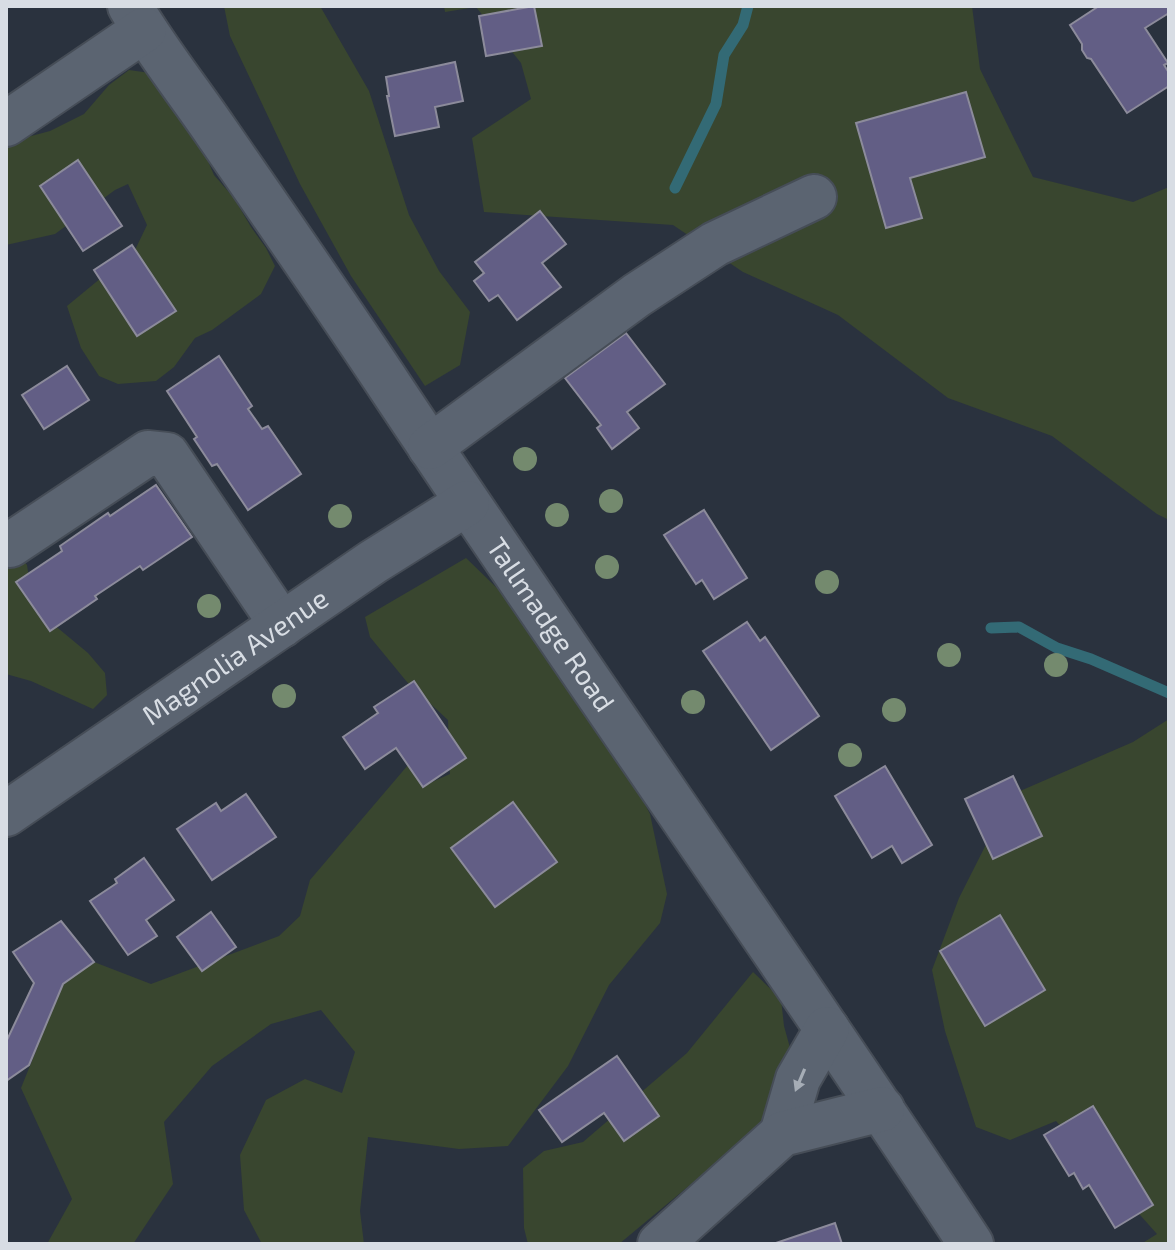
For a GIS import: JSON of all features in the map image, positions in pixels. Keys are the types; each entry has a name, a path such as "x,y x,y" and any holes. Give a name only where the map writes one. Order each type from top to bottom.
{"street":[{"path":"6,124 137,18"},
{"name":"Tallmadge Road","path":"137,18 971,1244"},
{"path":"430,447 637,295 715,244 814,197"},
{"path":"10,545 148,453 167,455 282,625"},
{"name":"Magnolia Avenue","path":"6,814 373,562 467,503"},
{"path":"782,1134 798,1079 827,1029"},
{"path":"660,1244 782,1134 882,1109"}],"green space":[{"path":"224,6 320,6 369,91 409,215 439,271 470,312 460,365 425,386 351,276 300,184 230,36"},
{"path":"444,6 972,6 980,69 1033,177 1133,202 1169,187 1169,520 1052,436 948,398 838,315 743,272 673,225 484,212 472,138 531,99 521,63 476,7 445,12"},
{"path":"129,70 150,73 198,138 214,175 234,198 275,266 261,294 212,330 195,338 174,367 156,381 118,384 99,376 81,348 67,306 135,250 147,225 128,184 55,234 6,245 6,147 20,139 50,131 84,114 109,85"},
{"path":"6,538 27,565 32,598 53,624 88,653 105,673 107,695 93,709 31,681 6,674"},
{"path":"466,558 497,588 605,727 650,814 667,894 660,923 609,985 568,1066 508,1146 459,1149 368,1137 360,1211 364,1244 262,1244 244,1210 240,1155 266,1100 305,1079 342,1093 355,1052 321,1010 271,1024 212,1066 164,1122 173,1184 133,1244 47,1244 72,1199 21,1088 63,984 94,962 151,984 279,936 300,916 310,880 408,765 423,786 450,774 448,720 407,682 370,637 365,617"},
{"path":"1169,719 1169,1244 1141,1244 1157,1234 1056,1121 1010,1140 976,1127 945,1031 932,970 959,898 1011,795 1133,742"},
{"path":"753,972 781,999 792,1055 767,1121 619,1244 528,1244 524,1228 523,1168 544,1151 583,1142 687,1053"}],"building":[{"path":"534,6 542,46 486,56 479,16"},
{"path":"1099,6 1169,6 1169,13 1145,28 1168,63 1164,65 1169,73 1169,86 1127,113 1091,59 1087,58 1070,25"},
{"path":"455,62 463,101 435,107 439,127 395,136 386,77"},
{"path":"966,92 985,157 910,178 922,218 886,228 856,123"},
{"path":"78,160 122,226 83,251 40,186"},
{"path":"540,211 566,244 542,263 561,287 517,320 498,295 489,301 474,281 484,273 475,262"},
{"path":"132,245 176,311 137,336 94,270"},
{"path":"626,333 665,384 627,412 639,428 612,449 597,428 601,425 565,378"},
{"path":"219,356 252,406 248,409 262,429 268,426 301,474 248,510 217,464 212,466 167,391"},
{"path":"67,366 89,400 44,429 22,395"},
{"path":"156,485 192,537 143,570 140,566 50,631 16,582 62,551 60,546"},
{"path":"704,510 747,578 714,599 702,580 696,584 664,535"},
{"path":"747,622 760,641 765,637 819,716 771,750 703,651"},
{"path":"414,681 466,758 423,787 396,748 365,769 343,737 378,713 374,707"},
{"path":"885,766 932,845 902,863 892,846 872,858 835,796"},
{"path":"1013,776 1042,836 993,859 965,799"},
{"path":"246,794 276,837 212,880 177,829 216,803 221,811"},
{"path":"513,802 557,862 495,907 451,848"},
{"path":"144,858 174,900 146,920 157,936 128,955 90,901 117,883 115,879"},
{"path":"211,912 236,947 202,971 177,937"},
{"path":"1000,915 1045,990 985,1026 940,951"},
{"path":"61,921 94,962 63,984 29,1065 6,1081 6,1042 34,983 13,952"},
{"path":"617,1056 659,1116 624,1141 604,1113 562,1142 539,1110"},
{"path":"1093,1106 1153,1205 1115,1228 1089,1185 1083,1189 1074,1173 1069,1176 1044,1135"},
{"path":"835,1223 842,1244 773,1244"}],"waterway":[{"path":"675,188 716,104 724,55 743,25 748,6"},
{"path":"991,628 1019,627 1057,648 1091,659 1169,693"}]}
